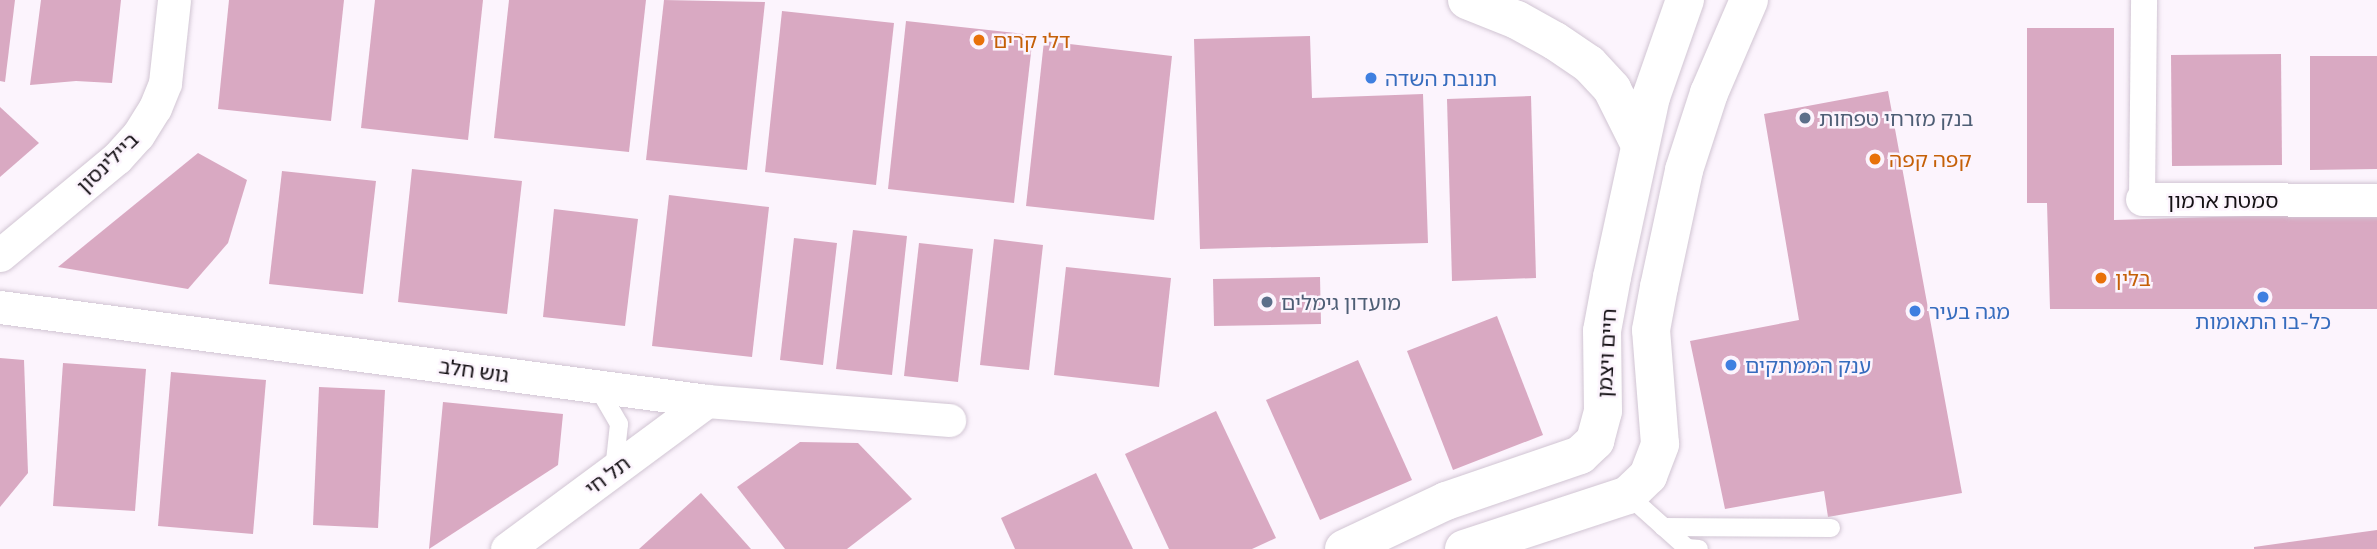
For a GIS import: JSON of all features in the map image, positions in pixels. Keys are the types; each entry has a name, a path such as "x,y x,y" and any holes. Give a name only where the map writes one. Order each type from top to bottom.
{"street":[{"name":"ביילינסון","path":"0,255 117,158 138,135 155,108 165,83 174,0"},
{"path":"1454,0 1480,0"},
{"path":"1467,0 1517,20 1556,41 1589,64 1612,89 1639,143"},
{"name":"חיים ויצמן","path":"1344,549 1446,501 1580,454 1595,441 1603,411 1602,331 1639,143 1651,97 1685,0"},
{"name":"חיים ויצמן","path":"1628,495 1648,476 1660,444 1651,330 1684,170 1709,93 1749,0"},
{"name":"סמטת ארמון","path":"2144,0 2142,200 2377,200"},
{"name":"גוש חלב","path":"0,307 707,401 949,420"},
{"name":"תל חי","path":"507,549 707,401"},
{"path":"1464,549 1628,495"}],"lane":[{"path":"597,386 619,424 614,470"},
{"path":"1628,495 1686,548 1699,549"},
{"path":"1663,527 1831,528"}],"building":[{"path":"0,0 15,0 5,82 0,81"},
{"path":"41,0 121,0 112,83 76,81 30,85"},
{"path":"229,0 344,0 331,121 218,109"},
{"path":"375,0 483,0 468,140 361,128"},
{"path":"509,0 646,0 629,152 494,138"},
{"path":"664,0 765,2 747,170 646,160"},
{"path":"782,11 894,23 876,185 765,172"},
{"path":"906,21 1033,35 1014,203 888,189"},
{"path":"2027,28 2114,28 2114,220 2377,212 2377,309 2050,309 2047,203 2027,203"},
{"path":"1310,36 1312,98 1423,94 1428,243 1200,249 1194,39"},
{"path":"1044,41 1172,56 1154,220 1026,206"},
{"path":"2281,54 2282,165 2172,166 2171,55"},
{"path":"2310,56 2377,56 2377,169 2310,170"},
{"path":"1888,91 1962,493 1828,517 1824,491 1725,509 1690,341 1799,320 1764,114"},
{"path":"1531,96 1536,278 1452,281 1447,99"},
{"path":"0,107 39,143 0,177"},
{"path":"198,153 247,180 228,243 188,289 58,267"},
{"path":"412,169 522,181 507,314 398,302"},
{"path":"282,171 376,181 363,294 269,284"},
{"path":"669,195 769,207 752,357 652,346"},
{"path":"554,209 638,219 625,326 543,317"},
{"path":"853,230 907,236 892,375 836,369"},
{"path":"794,238 837,243 823,365 780,360"},
{"path":"994,239 1043,245 1029,370 980,365"},
{"path":"919,243 973,249 958,382 904,376"},
{"path":"1066,267 1171,278 1159,387 1054,375"},
{"name":"מועדון גימלים","path":"1320,277 1321,324 1214,326 1213,279"},
{"path":"1497,316 1543,435 1453,470 1407,351"},
{"path":"0,358 24,360 28,473 0,507"},
{"path":"1358,360 1412,480 1320,520 1266,400"},
{"path":"63,363 146,369 135,511 53,506"},
{"path":"171,372 266,380 253,534 158,526"},
{"path":"319,387 385,390 378,528 313,525"},
{"path":"443,402 563,414 558,465 429,549"},
{"path":"1216,411 1276,538 1252,549 1169,549 1125,454"},
{"path":"800,442 858,443 912,499 847,549 785,549 737,487"},
{"path":"1096,473 1133,549 1015,549 1001,518"},
{"path":"701,493 751,549 639,549"},
{"path":"2377,530 2377,549 2254,549 2254,547"}],"place":[{"name":"דלי קרים","path":"979,40"},
{"name":"תנובת השדה","path":"1371,78"},
{"name":"בנק מזרחי טפחות","path":"1805,118"},
{"name":"קפה קפה","path":"1875,159"},
{"name":"בלין","path":"2101,278"},
{"name":"כל-בו התאומות","path":"2263,297"},
{"name":"מועדון גימלים","path":"1267,302"},
{"name":"מגה בעיר","path":"1915,311"},
{"name":"ענק הממתקים","path":"1731,365"}]}
